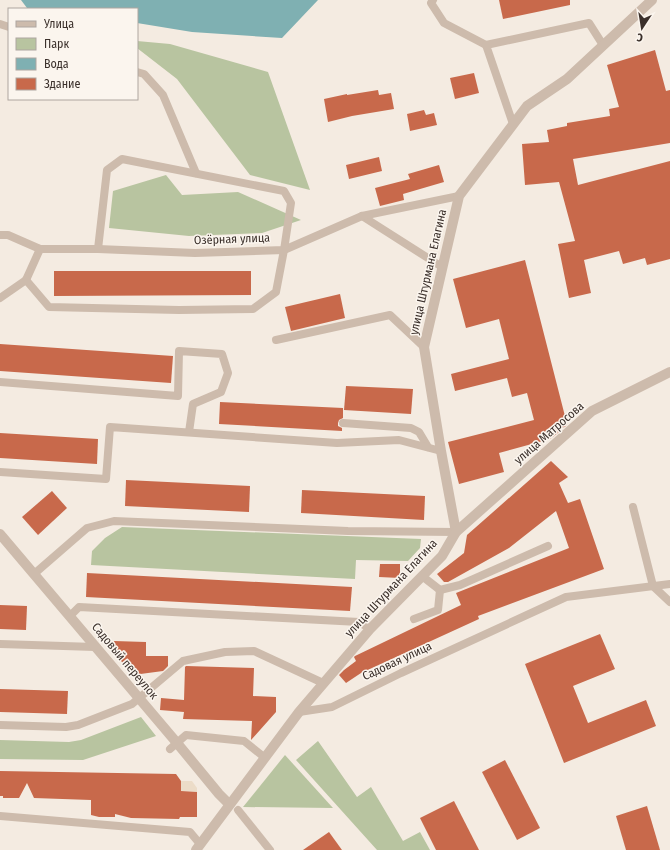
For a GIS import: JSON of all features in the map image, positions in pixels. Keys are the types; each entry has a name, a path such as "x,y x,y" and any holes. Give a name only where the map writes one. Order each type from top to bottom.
{"street":[{"name":"улица Штурмана Елагина","path":"299,712 370,629 442,556 456,532 424,347 459,196 527,106 567,80 652,0"},
{"name":"улица Матросова","path":"456,532 592,411 670,372"},
{"name":"Садовый переулок","path":"0,534 139,698 173,746 219,794 234,807"},
{"path":"198,847 234,807 264,757 299,712"}],"lane":[{"path":"433,0 431,3 444,23 486,45 589,23 603,45"},
{"path":"486,45 513,124"},
{"path":"138,72 144,74 163,95 196,173"},
{"path":"26,280 50,307 179,310 253,309 276,292 291,203 284,191 122,159 107,170 98,249"},
{"name":"Озёрная улица","path":"0,235 8,235 40,250 98,249 195,253 284,250 362,216 459,196"},
{"path":"362,216 442,267"},
{"path":"0,298 26,280 40,250"},
{"path":"276,340 390,315 424,347"},
{"path":"0,382 178,396 179,351 222,354 228,373 221,392 193,404 189,432"},
{"path":"343,423 411,428 419,432 428,447"},
{"path":"0,472 106,480 110,427 337,443 399,440 441,451"},
{"path":"633,507 653,586 670,602"},
{"path":"34,574 87,528 114,521 348,531 456,532"},
{"path":"440,590 460,585 548,546"},
{"path":"422,576 440,590"},
{"name":"Садовая улица","path":"299,712 332,707 401,673 566,597 670,584"},
{"path":"414,619 438,610 440,590"},
{"path":"70,616 79,607 359,622 370,629"},
{"path":"0,644 95,647"},
{"path":"0,725 66,727 78,725 115,712 132,704 183,661 225,652 254,651 323,683"},
{"path":"173,746 186,736 244,740 264,757"},
{"path":"234,807 270,850"},
{"path":"0,816 190,832 198,847"}],"green space":[{"path":"138,41 170,44 268,72 310,190 250,175 177,79 138,49"},
{"path":"166,175 182,195 238,192 301,220 262,233 189,236 109,228 113,191"},
{"path":"122,527 421,539 420,548 408,561 356,560 355,579 91,565 92,551 105,538"},
{"path":"141,717 156,736 83,760 0,759 0,740 69,742 81,740"},
{"path":"318,741 357,797 371,787 403,841 420,832 430,850 377,850 296,760"},
{"path":"285,755 333,808 243,807"}],"shaded area":[{"path":"181,781 192,781 197,788 197,792 181,791"}],"water":[{"path":"21,0 318,0 282,38 192,32 138,23 138,8 27,8"}],"building":[{"path":"499,0 570,0 570,5 503,19"},
{"path":"655,50 666,91 670,90 670,143 573,159 578,185 670,161 670,259 647,265 645,258 623,264 619,251 584,260 591,293 569,298 558,244 575,241 559,182 525,185 522,144 549,142 547,130 567,126 567,123 610,116 609,109 619,107 607,65"},
{"path":"474,73 479,93 455,99 450,78"},
{"path":"378,90 379,95 391,93 394,109 352,116 328,122 324,99"},
{"path":"424,110 426,115 434,113 437,125 410,131 407,114"},
{"path":"379,157 382,171 349,179 346,165"},
{"path":"439,165 444,182 403,194 404,200 380,206 375,188 410,179 408,174"},
{"path":"525,260 567,424 565,427 558,428 559,432 550,439 499,453 504,472 459,484 448,442 534,420 527,393 512,397 507,378 455,391 451,374 509,359 499,319 466,328 453,279"},
{"path":"54,271 251,271 251,295 54,296"},
{"path":"340,294 345,318 291,331 285,307"},
{"path":"0,344 173,356 171,383 0,371"},
{"path":"346,386 413,389 411,414 344,410"},
{"path":"220,402 343,408 343,418 339,420 338,423 338,426 342,428 342,431 219,424"},
{"path":"0,433 98,439 97,464 0,458"},
{"path":"551,461 568,477 559,483 568,503 580,499 604,569 478,616 479,619 361,673 346,683 339,675 356,661 355,656 461,605 456,593 569,548 556,511 509,548 448,582 444,582 437,574 464,553 467,535"},
{"path":"126,480 250,486 249,512 125,506"},
{"path":"302,490 425,496 424,520 301,513"},
{"path":"52,491 67,508 38,535 22,517"},
{"path":"380,564 400,564 400,578 379,577"},
{"path":"87,573 352,587 350,611 86,597"},
{"path":"0,605 27,606 26,630 0,629"},
{"path":"600,634 615,669 573,686 588,723 646,700 656,726 564,763 525,664"},
{"path":"114,641 146,642 146,656 168,656 168,666 163,671 133,675 116,655"},
{"path":"186,666 254,668 253,696 276,697 276,712 251,740 252,721 183,719 184,712 160,710 161,698 184,700"},
{"path":"0,689 68,691 67,714 0,712"},
{"path":"505,760 540,828 517,840 482,772"},
{"path":"0,771 176,774 181,781 181,791 197,792 197,817 180,817 179,819 131,818 115,814 115,817 99,817 91,815 91,800 34,798 27,783 19,798 3,798 3,796 0,796"},
{"path":"454,801 479,850 436,850 420,818"},
{"path":"647,806 660,850 626,850 616,816"},
{"path":"329,832 342,850 303,850"}]}
